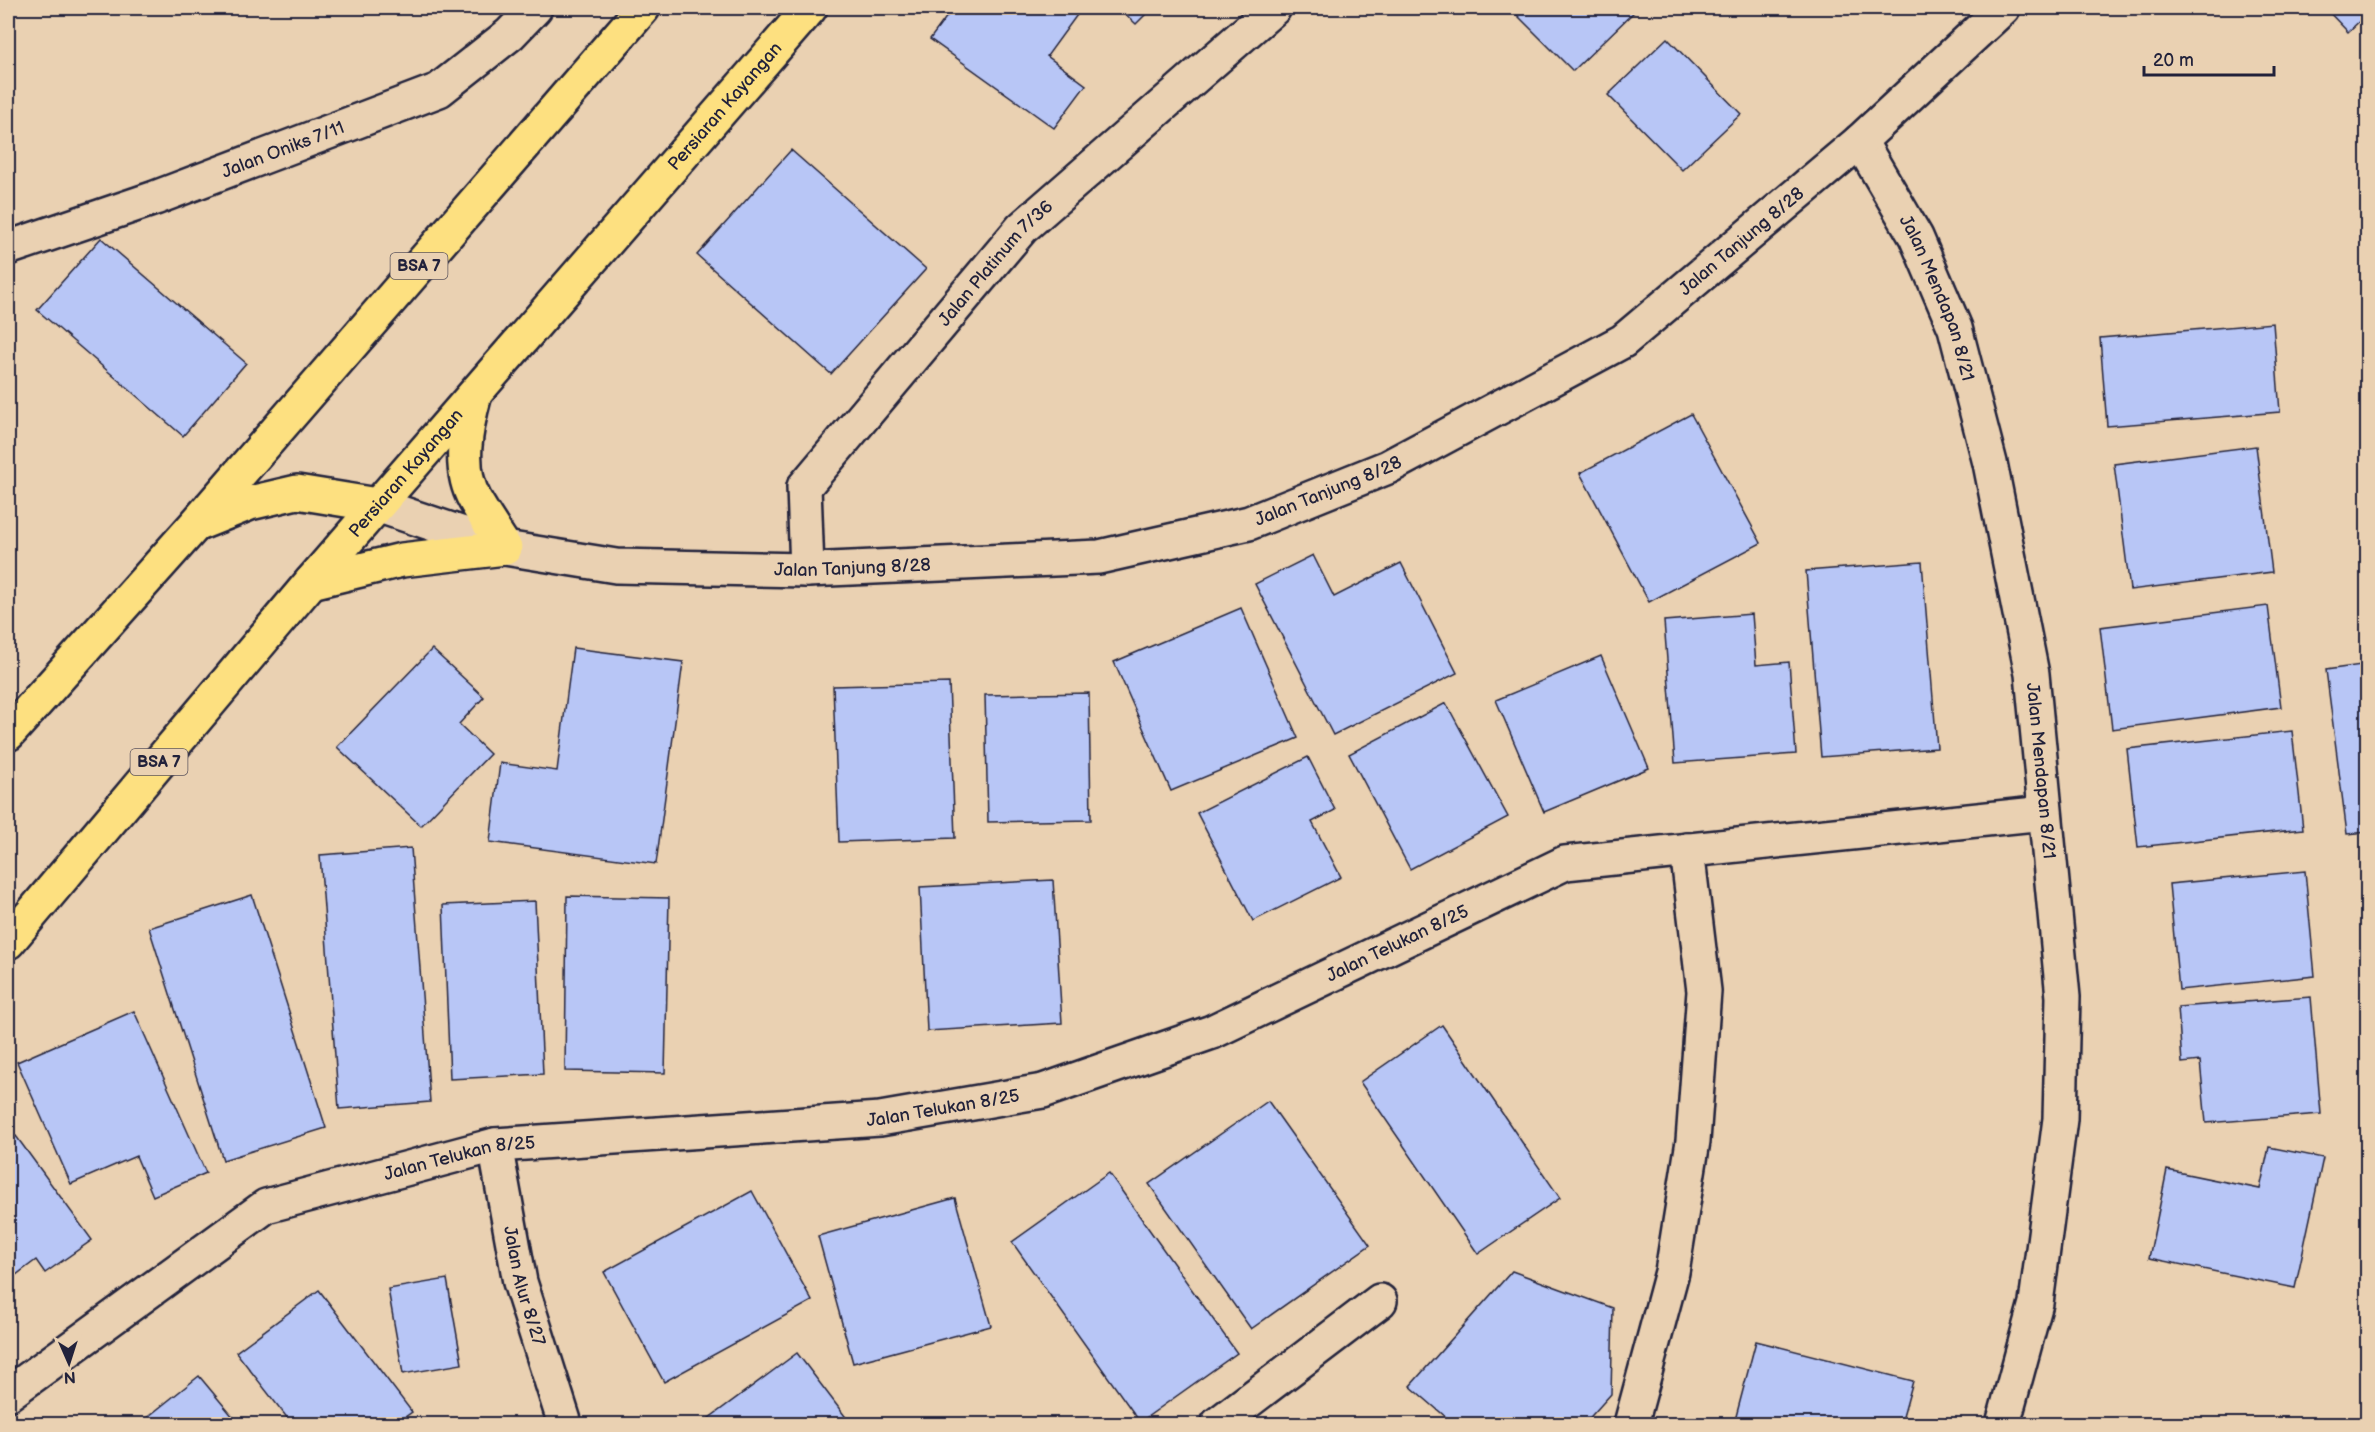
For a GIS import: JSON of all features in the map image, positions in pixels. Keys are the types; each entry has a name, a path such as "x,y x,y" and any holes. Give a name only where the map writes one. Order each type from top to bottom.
{"main road":[{"name":"BSA 7","path":"8,734 195,525 643,8"},
{"name":"Persiaran Kayangan","path":"8,942 377,505 810,8"},
{"path":"311,582 402,560 505,548 473,498 466,468 465,431 475,392"},
{"path":"195,525 250,503 297,492 377,505"}],"street":[{"name":"Jalan Oniks 7/11","path":"8,248 155,198 439,90 510,34 535,8"},
{"name":"Jalan Platinum 7/36","path":"807,570 804,487 1022,228 1274,8"},
{"name":"Jalan Tanjung 8/28","path":"377,505 505,548 616,566 807,570 1099,557 1249,523 1388,467 1623,341 1860,141 2002,8"},
{"name":"Jalan Mendapan 8/21","path":"1860,141 1916,237 1955,328 1990,463 2032,674 2063,997 2060,1119 2036,1303 2003,1425"},
{"name":"Jalan Telukan 8/25","path":"8,1394 266,1206 495,1145 880,1119 1043,1091 1212,1032 1565,863 2044,813"},
{"path":"1631,1425 1672,1272 1693,1141 1704,991 1687,850"},
{"name":"Jalan Alur 8/27","path":"495,1145 520,1282 565,1425"},
{"path":"1218,1425 1380,1301"}],"building":[{"path":"953,8 1082,8 1047,56 1086,85 1054,128 930,39"},
{"path":"1119,8 1152,8 1136,24"},
{"path":"1510,8 1638,8 1573,71"},
{"path":"2325,8 2368,8 2368,13 2348,32"},
{"path":"1667,38 1741,114 1682,170 1608,95"},
{"path":"791,150 926,269 831,374 697,255"},
{"path":"101,238 246,363 183,436 37,310"},
{"path":"2273,323 2280,412 2107,426 2100,338"},
{"path":"1691,414 1761,543 1649,602 1580,473"},
{"path":"2256,446 2272,572 2130,590 2114,464"},
{"path":"1313,555 1334,597 1401,563 1457,673 1333,735 1255,584"},
{"path":"1922,562 1937,748 1821,757 1806,571"},
{"path":"2268,606 2281,707 2112,729 2100,627"},
{"path":"1241,608 1298,738 1171,791 1114,662"},
{"path":"1752,614 1756,665 1789,662 1796,754 1675,763 1664,621"},
{"path":"573,648 683,662 656,864 490,842 500,763 557,771"},
{"path":"432,649 484,697 459,724 490,754 421,826 337,747"},
{"path":"1601,656 1649,768 1544,812 1496,700"},
{"path":"2368,664 2368,832 2347,834 2326,670"},
{"path":"949,683 955,838 839,842 833,686"},
{"path":"1089,693 1091,820 988,822 985,695"},
{"path":"1446,703 1508,817 1410,869 1349,754"},
{"path":"2292,731 2303,829 2138,847 2127,749"},
{"path":"1308,757 1335,810 1312,822 1341,877 1253,921 1197,813"},
{"path":"411,848 430,1102 339,1109 320,855"},
{"path":"2305,871 2315,976 2179,990 2169,884"},
{"path":"1053,880 1062,1023 927,1031 920,887"},
{"path":"252,895 326,1128 223,1160 149,928"},
{"path":"567,896 669,898 665,1073 565,1071"},
{"path":"535,901 543,1074 450,1079 443,905"},
{"path":"2311,997 2321,1114 2206,1123 2200,1061 2182,1063 2178,1007"},
{"path":"134,1011 206,1173 153,1196 136,1156 71,1184 17,1062"},
{"path":"1442,1025 1560,1198 1478,1254 1360,1082"},
{"path":"1268,1101 1370,1245 1251,1329 1149,1184"},
{"path":"16,1136 92,1240 45,1273 36,1260 8,1281 8,1142"},
{"path":"2269,1147 2323,1158 2295,1288 2149,1258 2167,1170 2260,1189"},
{"path":"1109,1173 1237,1353 1140,1422 1012,1242"},
{"path":"752,1191 812,1301 664,1382 604,1272"},
{"path":"955,1198 991,1326 853,1363 818,1236"},
{"path":"1512,1271 1613,1308 1611,1394 1584,1424 1454,1424 1410,1386"},
{"path":"447,1279 462,1364 403,1374 388,1289"},
{"path":"319,1290 412,1412 395,1424 292,1424 236,1352"},
{"path":"1756,1341 1913,1381 1901,1424 1734,1424"},
{"path":"797,1353 851,1424 701,1424"},
{"path":"199,1376 239,1424 139,1424"}]}
